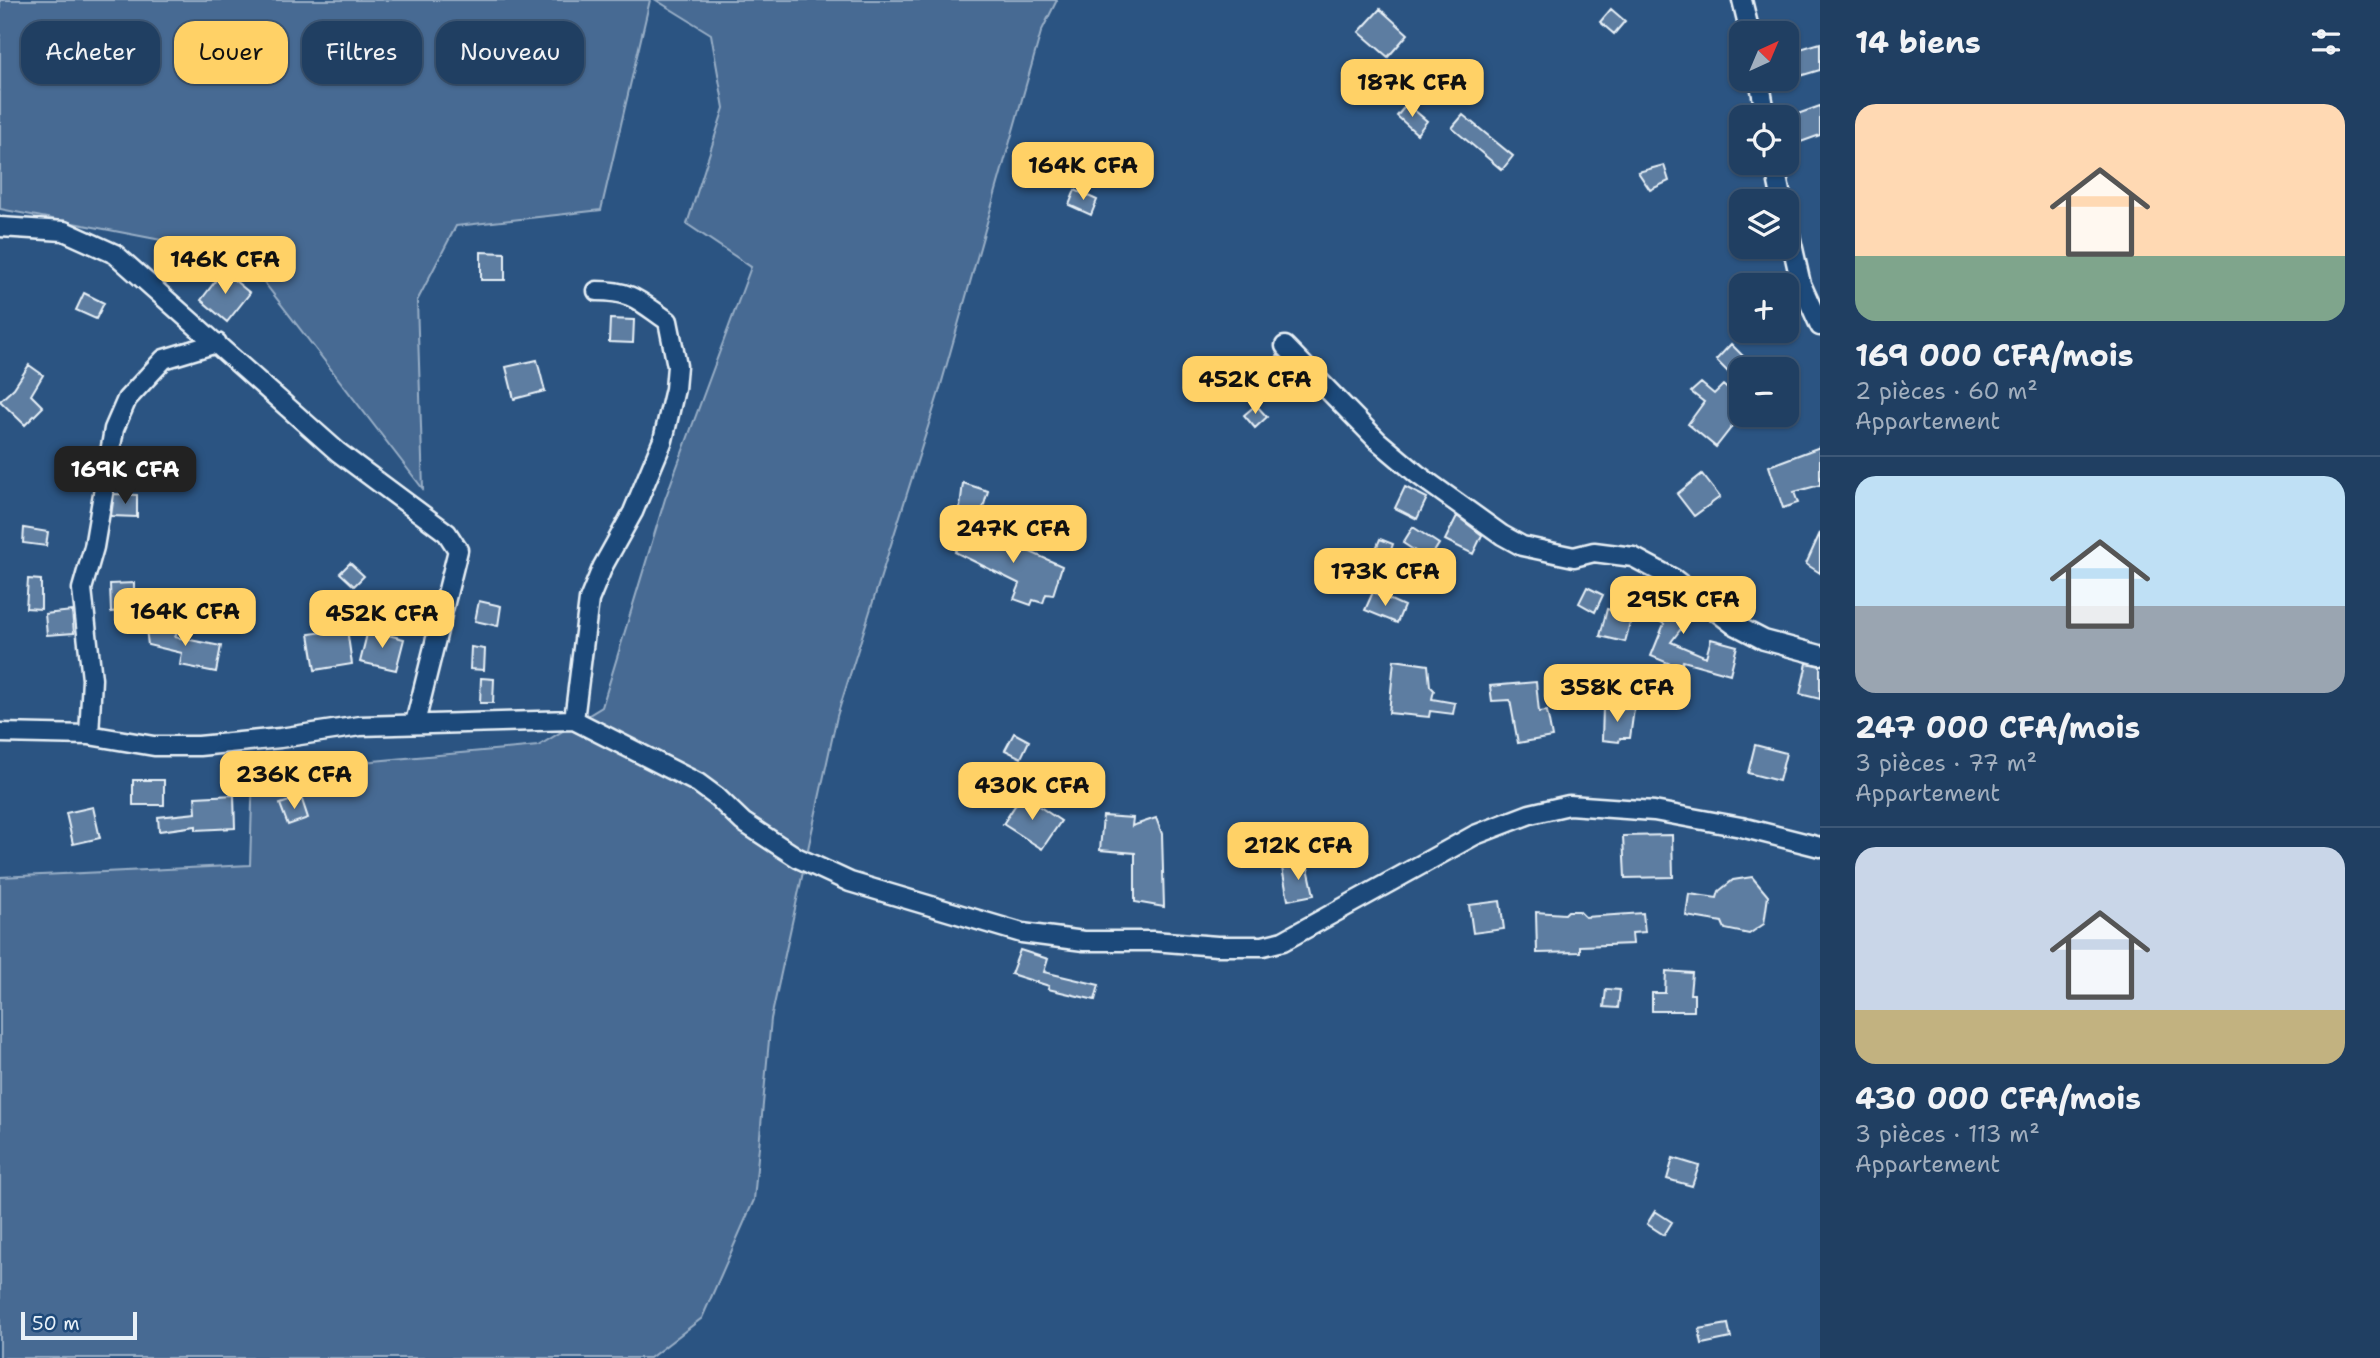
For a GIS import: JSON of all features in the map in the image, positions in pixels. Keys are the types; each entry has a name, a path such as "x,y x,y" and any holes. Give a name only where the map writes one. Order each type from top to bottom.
{"street":[{"path":"1742,0 1747,21"},
{"path":"0,227 64,231 115,254 338,452 447,533 458,550 415,723"},
{"path":"1795,259 1801,284 1820,326"},
{"path":"574,720 589,600 603,566 633,512 663,440 675,389 677,366 668,321 635,296 615,291 597,291"},
{"path":"89,735 92,679 82,589 94,547 114,429 127,399 164,359 217,343"},
{"path":"1285,346 1378,441 1417,474 1502,535 1522,546 1574,557 1594,552 1633,557 1674,579 1733,624 1764,640 1820,655"},
{"path":"0,733 89,735 154,746 199,746 280,738 359,726 574,720 698,783 743,822 798,858 850,882 1022,933 1084,941 1263,946 1283,941 1475,835 1530,814 1569,805 1654,811 1741,827 1820,847"}],"shaded area":[{"path":"0,0 650,0 601,210 456,226 417,301 423,489 244,256 0,209"},
{"path":"656,0 1057,0 1041,32 939,392 837,716 771,1019 754,1200 702,1318 650,1358 0,1358 0,877 250,865 253,772 538,746 602,707 665,499 751,267 687,224 724,108 711,34"}],"building":[{"path":"1380,9 1408,34 1388,57 1359,32"},
{"path":"1611,9 1625,21 1614,34 1600,22"},
{"path":"1820,43 1820,70 1799,76 1799,49"},
{"path":"1407,104 1427,121 1417,134 1397,116"},
{"path":"1820,106 1820,135 1799,143 1799,113"},
{"path":"1463,115 1513,156 1502,170 1452,128"},
{"path":"1664,165 1669,181 1650,190 1638,172"},
{"path":"1075,190 1097,200 1091,215 1069,205"},
{"path":"481,252 505,253 505,280 481,280"},
{"path":"223,271 250,293 227,322 201,300"},
{"path":"84,293 104,303 96,319 76,310"},
{"path":"610,319 634,320 633,343 609,342"},
{"path":"1731,344 1744,357 1729,357 1729,373 1716,360"},
{"path":"1278,355 1307,385 1301,394 1267,369"},
{"path":"537,360 545,391 514,399 506,367"},
{"path":"29,365 43,375 31,395 43,407 25,425 0,401 14,388"},
{"path":"1701,383 1714,394 1723,385 1729,390 1729,427 1732,427 1716,447 1688,424 1704,402 1691,392"},
{"path":"1256,405 1267,417 1255,428 1244,415"},
{"path":"1820,447 1820,485 1794,492 1798,503 1783,508 1769,466"},
{"path":"69,452 84,457 78,474 64,469"},
{"path":"1702,474 1720,497 1694,516 1677,494"},
{"path":"963,483 988,491 979,522 959,515"},
{"path":"1405,487 1427,498 1417,519 1395,508"},
{"path":"114,494 137,495 137,517 111,516"},
{"path":"1457,516 1482,535 1473,554 1445,540"},
{"path":"1413,527 1439,544 1429,560 1403,543"},
{"path":"24,528 48,532 46,546 23,543"},
{"path":"969,528 998,544 1002,536 1062,566 1053,595 1046,594 1043,603 1033,600 1031,605 1014,599 1020,584 955,552"},
{"path":"1820,533 1820,573 1806,564"},
{"path":"1380,539 1393,544 1387,561 1373,556"},
{"path":"350,563 364,576 354,586 340,573"},
{"path":"28,579 41,580 41,609 26,608"},
{"path":"134,583 134,609 111,612 110,584"},
{"path":"1659,584 1672,592 1670,594 1693,613 1671,642 1706,657 1711,639 1737,646 1730,674 1683,661 1680,668 1651,656 1664,624 1642,611"},
{"path":"1587,587 1603,595 1595,612 1579,603"},
{"path":"1373,592 1404,606 1397,623 1365,610"},
{"path":"479,601 501,606 498,626 475,621"},
{"path":"1607,609 1632,616 1625,642 1600,636"},
{"path":"72,611 74,633 47,635 45,614"},
{"path":"145,621 177,633 175,637 221,646 216,672 180,665 182,653 148,645"},
{"path":"347,629 352,664 315,670 309,634"},
{"path":"368,630 404,639 396,670 360,662"},
{"path":"471,647 485,649 484,670 470,669"},
{"path":"1394,660 1428,665 1430,686 1434,690 1432,699 1455,703 1453,714 1430,711 1429,717 1389,713"},
{"path":"1807,663 1820,666 1820,699 1800,694"},
{"path":"481,678 494,679 493,703 480,703"},
{"path":"1536,682 1539,712 1547,711 1552,737 1518,743 1510,700 1492,701 1490,686"},
{"path":"1603,707 1634,709 1630,738 1620,738 1619,742 1602,740"},
{"path":"1014,733 1029,741 1021,758 1005,750"},
{"path":"1755,745 1786,753 1779,781 1748,773"},
{"path":"133,780 164,780 164,805 133,805"},
{"path":"234,795 235,828 196,830 196,826 159,831 158,817 196,813 195,797"},
{"path":"1022,795 1061,821 1042,849 1003,824"},
{"path":"301,797 308,818 288,825 280,804"},
{"path":"93,807 100,838 73,844 66,813"},
{"path":"1103,816 1133,818 1132,826 1156,818 1162,834 1164,907 1135,902 1135,853 1100,850"},
{"path":"1672,835 1673,877 1625,878 1623,836"},
{"path":"1307,863 1314,895 1288,900 1282,868"},
{"path":"1752,877 1768,896 1764,924 1749,934 1725,929 1722,922 1686,916 1689,894 1717,898 1719,891 1733,880"},
{"path":"1500,901 1504,929 1473,933 1469,905"},
{"path":"1568,911 1579,911 1585,917 1643,913 1645,932 1632,933 1633,944 1580,946 1580,952 1537,953 1536,912 1565,914"},
{"path":"1020,950 1048,959 1044,972 1099,985 1095,1000 1048,989 1049,986 1011,974"},
{"path":"1666,971 1692,973 1690,994 1694,994 1694,1011 1652,1011 1652,993 1665,993"},
{"path":"1606,989 1620,990 1618,1008 1604,1007"},
{"path":"1673,1158 1699,1166 1692,1186 1667,1179"},
{"path":"1655,1211 1672,1222 1664,1235 1647,1224"},
{"path":"1728,1324 1731,1338 1702,1344 1699,1329"}]}
